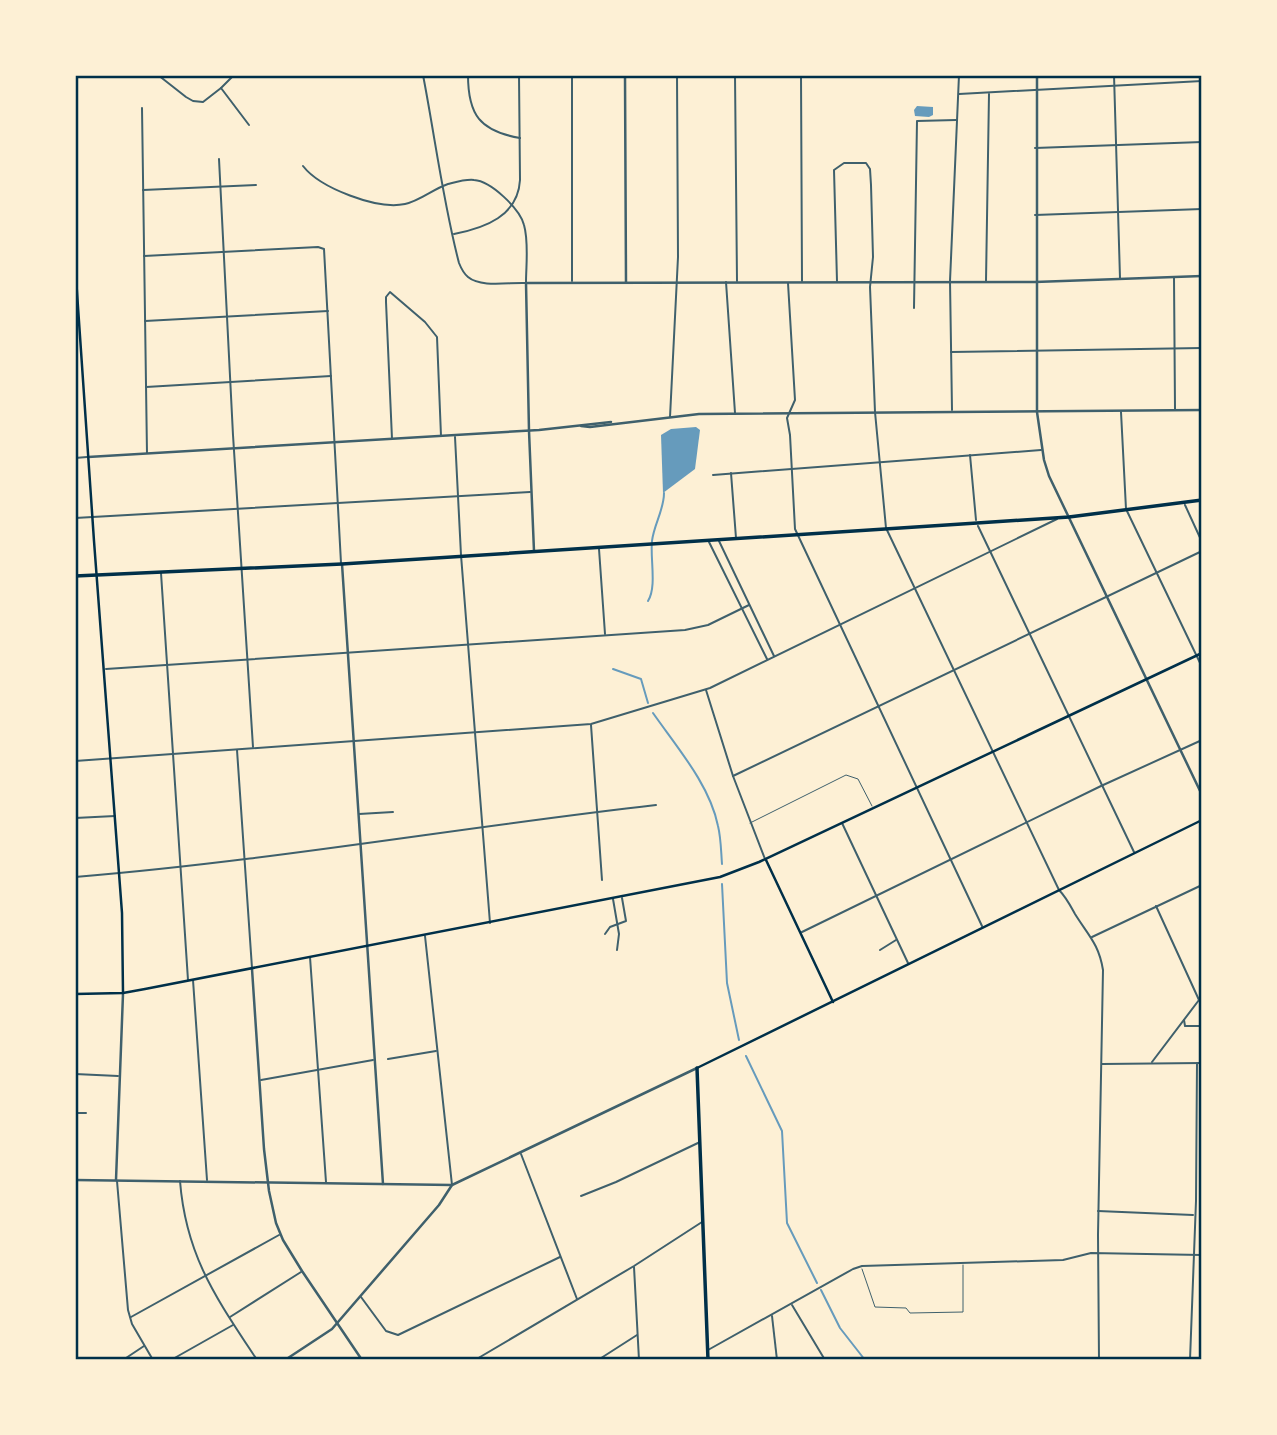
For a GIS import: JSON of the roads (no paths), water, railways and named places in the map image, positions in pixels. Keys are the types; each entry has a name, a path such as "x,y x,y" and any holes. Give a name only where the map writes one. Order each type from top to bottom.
{"main road":[{"path":"75,262 120,874 124,941 123,993"},
{"path":"77,576 341,564 1069,517 1202,500"},
{"path":"75,994 123,993 719,877 765,859 1202,653"},
{"path":"708,1360 697,1068 1202,820"},
{"path":"765,859 833,1002"}],"street":[{"path":"158,75 193,101 204,102 232,77"},
{"path":"423,75 460,265 469,278 478,282 1035,282 1202,276"},
{"path":"468,75 468,99 479,120 493,131 520,138"},
{"path":"454,234 488,225 516,199 520,186 520,75"},
{"path":"572,75 572,283"},
{"path":"625,75 626,283"},
{"path":"670,417 676,282 677,75"},
{"path":"735,75 737,282"},
{"path":"801,75 802,282"},
{"path":"952,412 950,281 960,75"},
{"path":"1037,75 1035,282 1037,412 1042,450 1049,476 1202,795"},
{"path":"1114,75 1120,279"},
{"path":"959,94 1202,81"},
{"path":"221,88 249,125"},
{"path":"986,281 989,93"},
{"path":"142,108 147,453"},
{"path":"914,308 917,121 957,120"},
{"path":"1035,148 1202,142"},
{"path":"219,159 253,748"},
{"path":"837,282 834,170 844,163 866,163 870,169 875,412 886,528 1059,890 1097,944 1103,970 1098,1211 1099,1360"},
{"path":"303,166 312,175 341,191 360,199 387,204 408,204 444,185 466,180 480,181 488,184 521,216 526,231 534,551"},
{"path":"143,190 256,185"},
{"path":"1035,215 1202,209"},
{"path":"144,256 320,247 326,252 341,564 383,1184"},
{"path":"1174,277 1175,410"},
{"path":"726,282 735,414"},
{"path":"788,282 796,400 788,412 796,534 983,927"},
{"path":"392,439 386,302 390,292 425,322 437,337 441,437"},
{"path":"145,321 329,311"},
{"path":"951,352 1202,348"},
{"path":"75,350 81,350"},
{"path":"146,387 332,376"},
{"path":"75,458 590,427 698,414 1202,410"},
{"path":"1121,411 1126,509 1202,667"},
{"path":"455,436 461,555 490,923"},
{"path":"713,475 1042,450"},
{"path":"970,455 977,523 1134,853"},
{"path":"731,473 736,539"},
{"path":"75,518 531,492"},
{"path":"1184,502 1202,542"},
{"path":"75,761 591,724 706,689 1060,517"},
{"path":"719,540 774,657"},
{"path":"709,541 768,660"},
{"path":"599,547 606,635"},
{"path":"733,776 1202,551"},
{"path":"161,573 188,981"},
{"path":"104,669 696,629 749,605"},
{"path":"706,689 733,776 765,859"},
{"path":"591,724 602,880"},
{"path":"800,933 1101,786 1202,740"},
{"path":"237,750 267,1181 280,1234 362,1360"},
{"path":"75,877 120,874 360,844 656,804"},
{"path":"358,814 393,812"},
{"path":"75,818 116,816"},
{"path":"842,823 908,964"},
{"path":"1092,937 1202,885"},
{"path":"605,934 610,927 626,921 622,897"},
{"path":"612,899 619,934 617,950"},
{"path":"1156,906 1199,1000"},
{"path":"285,1360 337,1323 439,1205 452,1185 425,935"},
{"path":"880,950 897,940"},
{"path":"310,957 326,1183"},
{"path":"193,980 207,1181"},
{"path":"123,993 117,1180 130,1318 153,1360"},
{"path":"1151,1064 1202,996"},
{"path":"1184,1020 1185,1026 1202,1026"},
{"path":"388,1059 437,1050"},
{"path":"259,1080 374,1060"},
{"path":"1190,1360 1197,1063"},
{"path":"1102,1064 1202,1063"},
{"path":"75,1180 452,1185 697,1068"},
{"path":"75,1074 120,1076"},
{"path":"1196,1105 1202,1105"},
{"path":"75,1113 86,1113"},
{"path":"581,1196 701,1141"},
{"path":"521,1153 577,1300"},
{"path":"180,1181 184,1219 204,1277 257,1360"},
{"path":"1196,1191 1202,1190"},
{"path":"1098,1211 1195,1215"},
{"path":"475,1360 703,1222"},
{"path":"130,1318 280,1234"},
{"path":"707,1351 862,1266 1063,1260 1098,1254 1202,1255"},
{"path":"361,1297 386,1331 398,1335 560,1257"},
{"path":"634,1266 639,1360"},
{"path":"230,1317 302,1271"},
{"path":"791,1304 825,1360"},
{"path":"772,1315 777,1360"},
{"path":"171,1360 234,1325"},
{"path":"598,1360 638,1335"},
{"path":"122,1360 145,1346"}],"lane":[{"path":"750,823 846,775 858,779 873,808"},
{"path":"862,1266 875,1307 906,1308 910,1312 963,1312 963,1264"}],"water":[{"path":"917,106 933,107 933,115 915,116 914,110"},
{"path":"696,427 700,430 695,469 663,493 661,435 671,429"}],"waterway":[{"path":"648,601 653,580 652,541 664,493"},
{"path":"613,669 641,679 648,703"},
{"path":"653,713 691,766 708,796 719,831 722,864"},
{"path":"722,884 727,983 739,1040"},
{"path":"746,1056 782,1131 787,1223 817,1283"},
{"path":"821,1290 840,1328 865,1360"}]}
